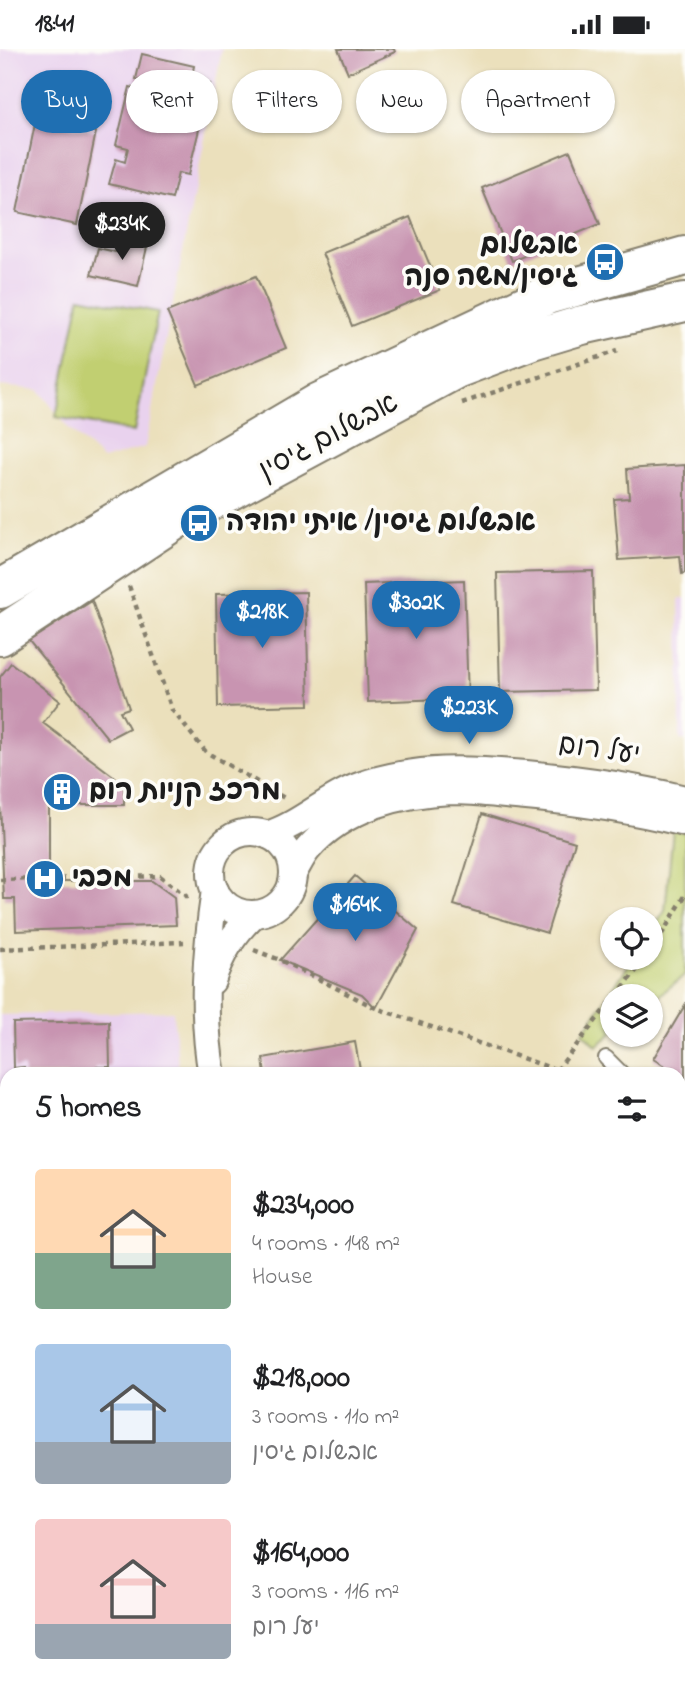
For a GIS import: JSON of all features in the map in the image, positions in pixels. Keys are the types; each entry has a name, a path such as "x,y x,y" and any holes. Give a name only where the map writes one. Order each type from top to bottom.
{"street":[{"name":"אבשלום גיסין","path":"9,580 320,402 547,295 685,256"},
{"name":"אבשלום גיסין","path":"0,636 177,519 456,369 582,325 685,302"},
{"name":"יעל רום","path":"267,835 295,824 360,786 397,775 432,770 472,769 592,780 640,787 685,799"},
{"name":"יעל רום","path":"293,872 307,850 331,829 360,810 405,796 454,791 575,801 685,823"},
{"path":"211,1067 206,1010 208,943 215,890 211,869 215,856 223,845 237,835 251,832 274,838 289,854 293,872 287,894 278,905 267,911 254,914 241,912 228,906 215,890"},
{"path":"206,1010 215,970 230,940 254,914"}],"lane":[{"path":"606,1058 615,1067"}],"path":[{"path":"456,405 621,350"},
{"path":"92,575 115,581 126,576 172,710 206,752 310,813"},
{"path":"0,880 160,876 186,896 186,908"},
{"path":"663,932 685,896"},
{"path":"0,949 185,942 185,930"},
{"path":"230,940 280,960 376,1007 546,1067"},
{"path":"626,984 637,970"},
{"path":"564,1067 600,1017"}],"shaded area":[{"path":"0,49 222,49 218,70 126,70 126,133 206,133 145,447 103,460 69,429 39,390 0,386"},
{"path":"685,598 685,740 680,740 679,599"},
{"path":"173,1011 178,1067 0,1067 0,1015"}],"green space":[{"path":"80,297 158,312 134,432 56,417"},
{"path":"673,830 685,833 685,975 663,992 663,984 616,984 625,970 663,970 665,911"},
{"path":"600,1008 600,1043 597,1046 583,1033"}],"building":[{"path":"338,49 394,49 395,52 348,73"},
{"path":"142,54 194,66 193,70 138,70"},
{"path":"126,104 126,133 198,133 188,175 178,173 172,199 109,184 116,159 125,162 128,148 116,145"},
{"path":"33,133 96,133 77,225 17,212"},
{"path":"570,151 600,224 512,261 482,188"},
{"path":"410,217 440,290 352,326 322,253"},
{"path":"120,236 148,243 138,286 91,275 98,248 116,252"},
{"path":"256,276 286,348 198,385 167,312"},
{"path":"685,465 685,573 682,574 680,556 619,560 614,499 629,498 627,469"},
{"path":"593,571 596,690 500,692 497,573"},
{"path":"464,580 468,698 368,702 364,584"},
{"path":"306,592 309,705 218,707 216,594"},
{"path":"92,601 129,708 120,711 129,728 108,739 29,641"},
{"name":"מרכז קניות רום","path":"11,663 60,701 43,723 124,784 124,805 49,805 49,881 152,881 174,897 176,925 16,931 15,899 4,899 0,801 0,677"},
{"path":"482,814 575,842 547,933 454,905"},
{"path":"355,876 418,930 376,1008 362,994 280,960"},
{"path":"685,1005 685,1067 666,1067 653,1059 660,1047 663,1047 663,1042"},
{"path":"109,1021 110,1067 14,1067 13,1023"},
{"path":"355,1042 360,1067 264,1067 263,1058"}],"place":[{"name":"אבשלום גיסין/משה סנה","path":"605,262"},
{"name":"אבשלום גיסין/ איתי יהודה","path":"199,523"},
{"name":"מרכז קניות רום","path":"62,792"},
{"name":"מכבי","path":"45,879"}]}
